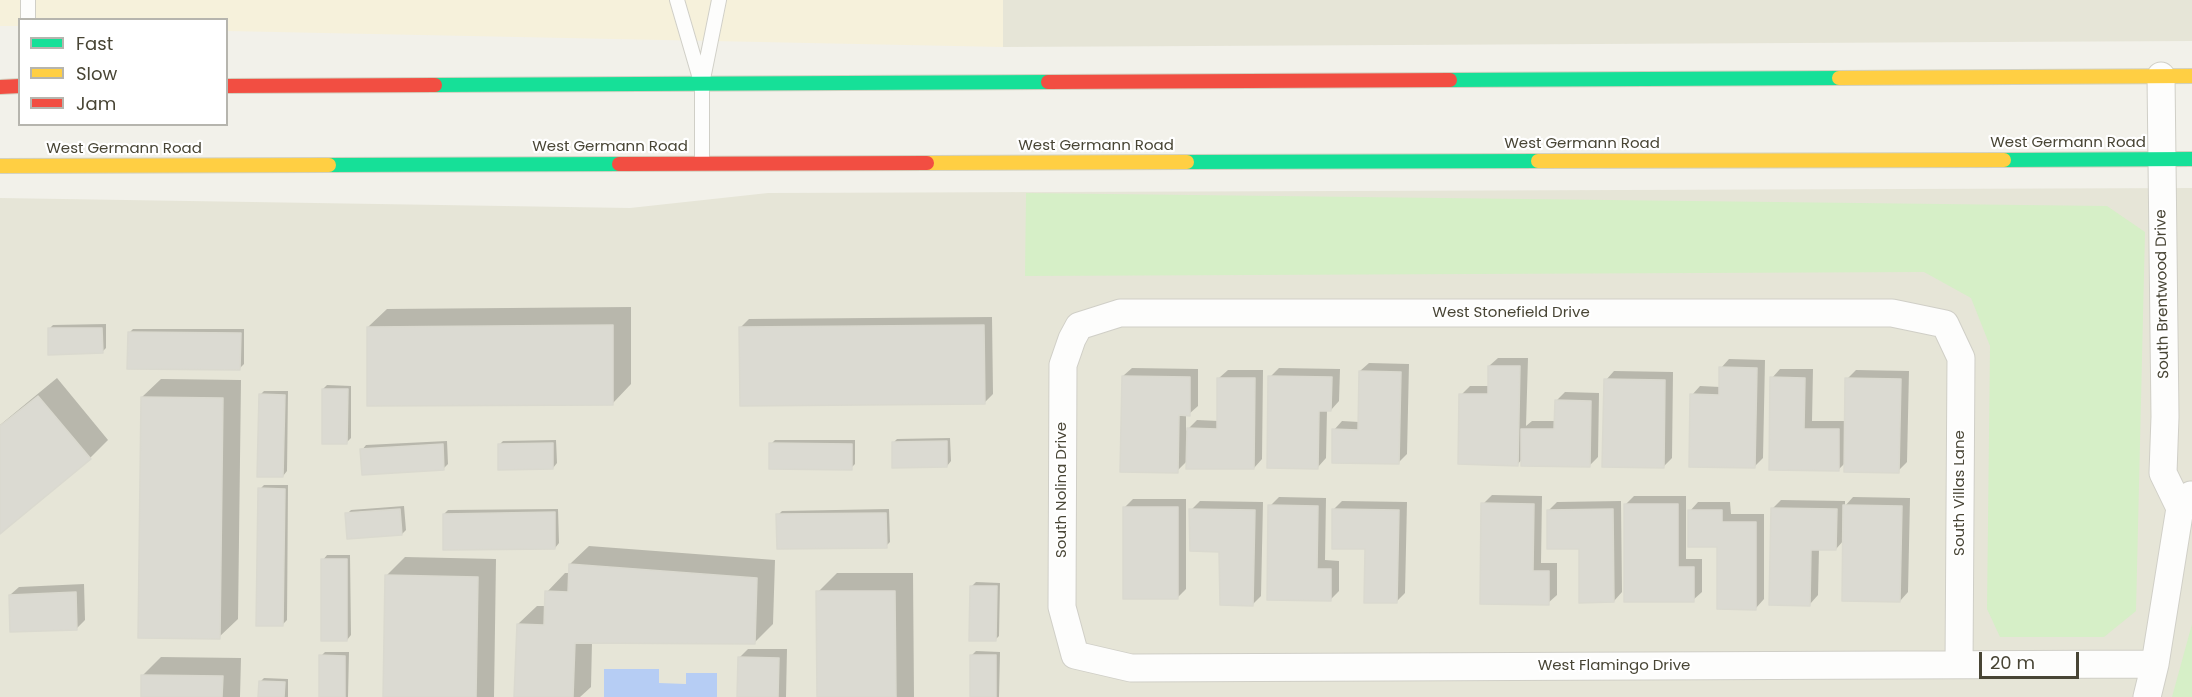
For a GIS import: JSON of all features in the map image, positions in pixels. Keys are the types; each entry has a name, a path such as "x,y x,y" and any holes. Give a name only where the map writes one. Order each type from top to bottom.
{"main road":[{"path":"228,86 2192,76"},
{"path":"0,87 18,86"},
{"name":"West Germann Road","path":"0,166 2192,159"}],"street":[{"name":"South Brentwood Drive","path":"2146,697 2155,664 2186,501 2163,473 2165,417 2161,76"},
{"name":"West Stonefield Drive","path":"1079,326 1120,313 1892,313 1945,324"},
{"name":"South Villas Lane","path":"1945,324 1961,358 1959,665"},
{"name":"South Nolina Drive","path":"1075,655 1062,608 1063,365 1071,339 1079,326"},
{"name":"West Flamingo Drive","path":"1075,655 1131,668 2155,664"}],"lane":[{"path":"28,0 28,18"},
{"path":"677,0 702,84"},
{"path":"702,163 702,84 719,0"}],"shaded area":[{"path":"0,0 1003,0 1003,47 228,31 228,18 18,18 18,26 0,26"},
{"path":"1003,0 2192,0 2192,41 1003,47"},
{"path":"2192,188 2192,697 0,697 0,198 630,208 768,193"}],"green space":[{"path":"1026,193 2107,206 2145,232 2136,611 2104,637 2000,637 1987,609 1990,346 1971,298 1924,272 1025,276"},
{"path":"2192,624 2192,697 2172,697"}],"water":[{"path":"604,669 659,669 659,683 686,684 686,673 717,673 717,697 604,697"}],"building":[{"path":"613,325 613,405 367,406 367,327"},
{"path":"984,325 985,404 740,406 739,327"},
{"path":"48,328 102,328 103,353 48,355"},
{"path":"128,332 241,333 240,370 127,369"},
{"path":"1488,366 1520,366 1518,466 1458,464 1459,394 1488,394"},
{"path":"1719,367 1757,368 1755,468 1689,467 1690,394 1719,395"},
{"path":"1359,371 1401,372 1399,464 1332,463 1332,429 1358,430"},
{"path":"1122,376 1190,377 1190,416 1179,415 1178,473 1120,472"},
{"path":"1268,376 1332,377 1331,411 1319,411 1318,469 1267,468"},
{"path":"1770,377 1805,378 1804,429 1839,429 1839,471 1769,470"},
{"path":"1217,378 1255,378 1254,469 1186,469 1187,428 1217,429"},
{"path":"1845,378 1901,379 1899,473 1844,472"},
{"path":"1604,379 1665,380 1664,468 1602,467"},
{"path":"322,389 348,389 347,444 322,444"},
{"path":"259,394 285,395 283,477 257,477"},
{"path":"38,396 91,459 0,534 0,426"},
{"path":"141,397 223,398 220,639 138,638"},
{"path":"1555,400 1591,401 1590,467 1521,466 1521,429 1554,429"},
{"path":"947,441 947,467 892,468 892,442"},
{"path":"553,443 553,469 498,470 498,444"},
{"path":"769,443 852,444 852,470 769,469"},
{"path":"443,444 444,470 362,475 360,449"},
{"path":"258,488 285,489 283,626 256,626"},
{"path":"1481,503 1534,504 1533,571 1549,571 1549,605 1480,604"},
{"path":"1624,504 1678,504 1678,567 1694,567 1694,602 1624,602"},
{"path":"1268,505 1318,506 1317,569 1331,569 1331,601 1267,600"},
{"path":"1843,505 1902,506 1900,602 1842,601"},
{"path":"1123,507 1178,507 1178,599 1123,599"},
{"path":"1771,508 1837,509 1836,550 1811,550 1810,606 1769,605"},
{"path":"400,509 402,535 347,539 345,513"},
{"path":"1189,509 1255,510 1253,606 1220,605 1219,552 1190,551"},
{"path":"1332,509 1399,510 1397,603 1364,603 1365,549 1332,549"},
{"path":"1613,509 1614,602 1579,603 1579,549 1547,549 1547,510"},
{"path":"1688,510 1722,510 1722,522 1756,522 1756,610 1717,609 1717,547 1688,547"},
{"path":"555,512 555,549 443,550 443,514"},
{"path":"886,513 887,548 777,549 776,514"},
{"path":"321,559 347,559 347,641 321,641"},
{"path":"569,564 757,578 755,644 575,643 573,697 514,697 517,624 544,625 545,591 568,592"},
{"path":"385,575 478,577 476,697 383,697"},
{"path":"970,586 997,586 996,641 969,641"},
{"path":"816,591 895,591 896,697 817,697"},
{"path":"76,592 77,630 10,632 9,595"},
{"path":"319,655 345,656 345,697 319,697"},
{"path":"970,655 996,655 996,697 970,697"},
{"path":"738,657 779,658 778,697 737,697"},
{"path":"141,675 223,676 222,697 141,697"},
{"path":"259,681 285,682 284,697 258,697"}],"traffic: fast":[{"path":"1450,80 1839,78"},
{"path":"435,85 1048,82"},
{"path":"2004,160 2192,159"},
{"path":"1187,162 1538,161"},
{"path":"329,165 619,164"}],"traffic: slow":[{"path":"1839,78 2192,76"},
{"path":"1538,161 2004,160"},
{"path":"927,163 1187,162"},
{"path":"0,166 329,165"}],"traffic: jam":[{"path":"1048,82 1450,80"},
{"path":"228,86 435,85"},
{"path":"0,87 18,86"},
{"path":"619,164 927,163"}]}
